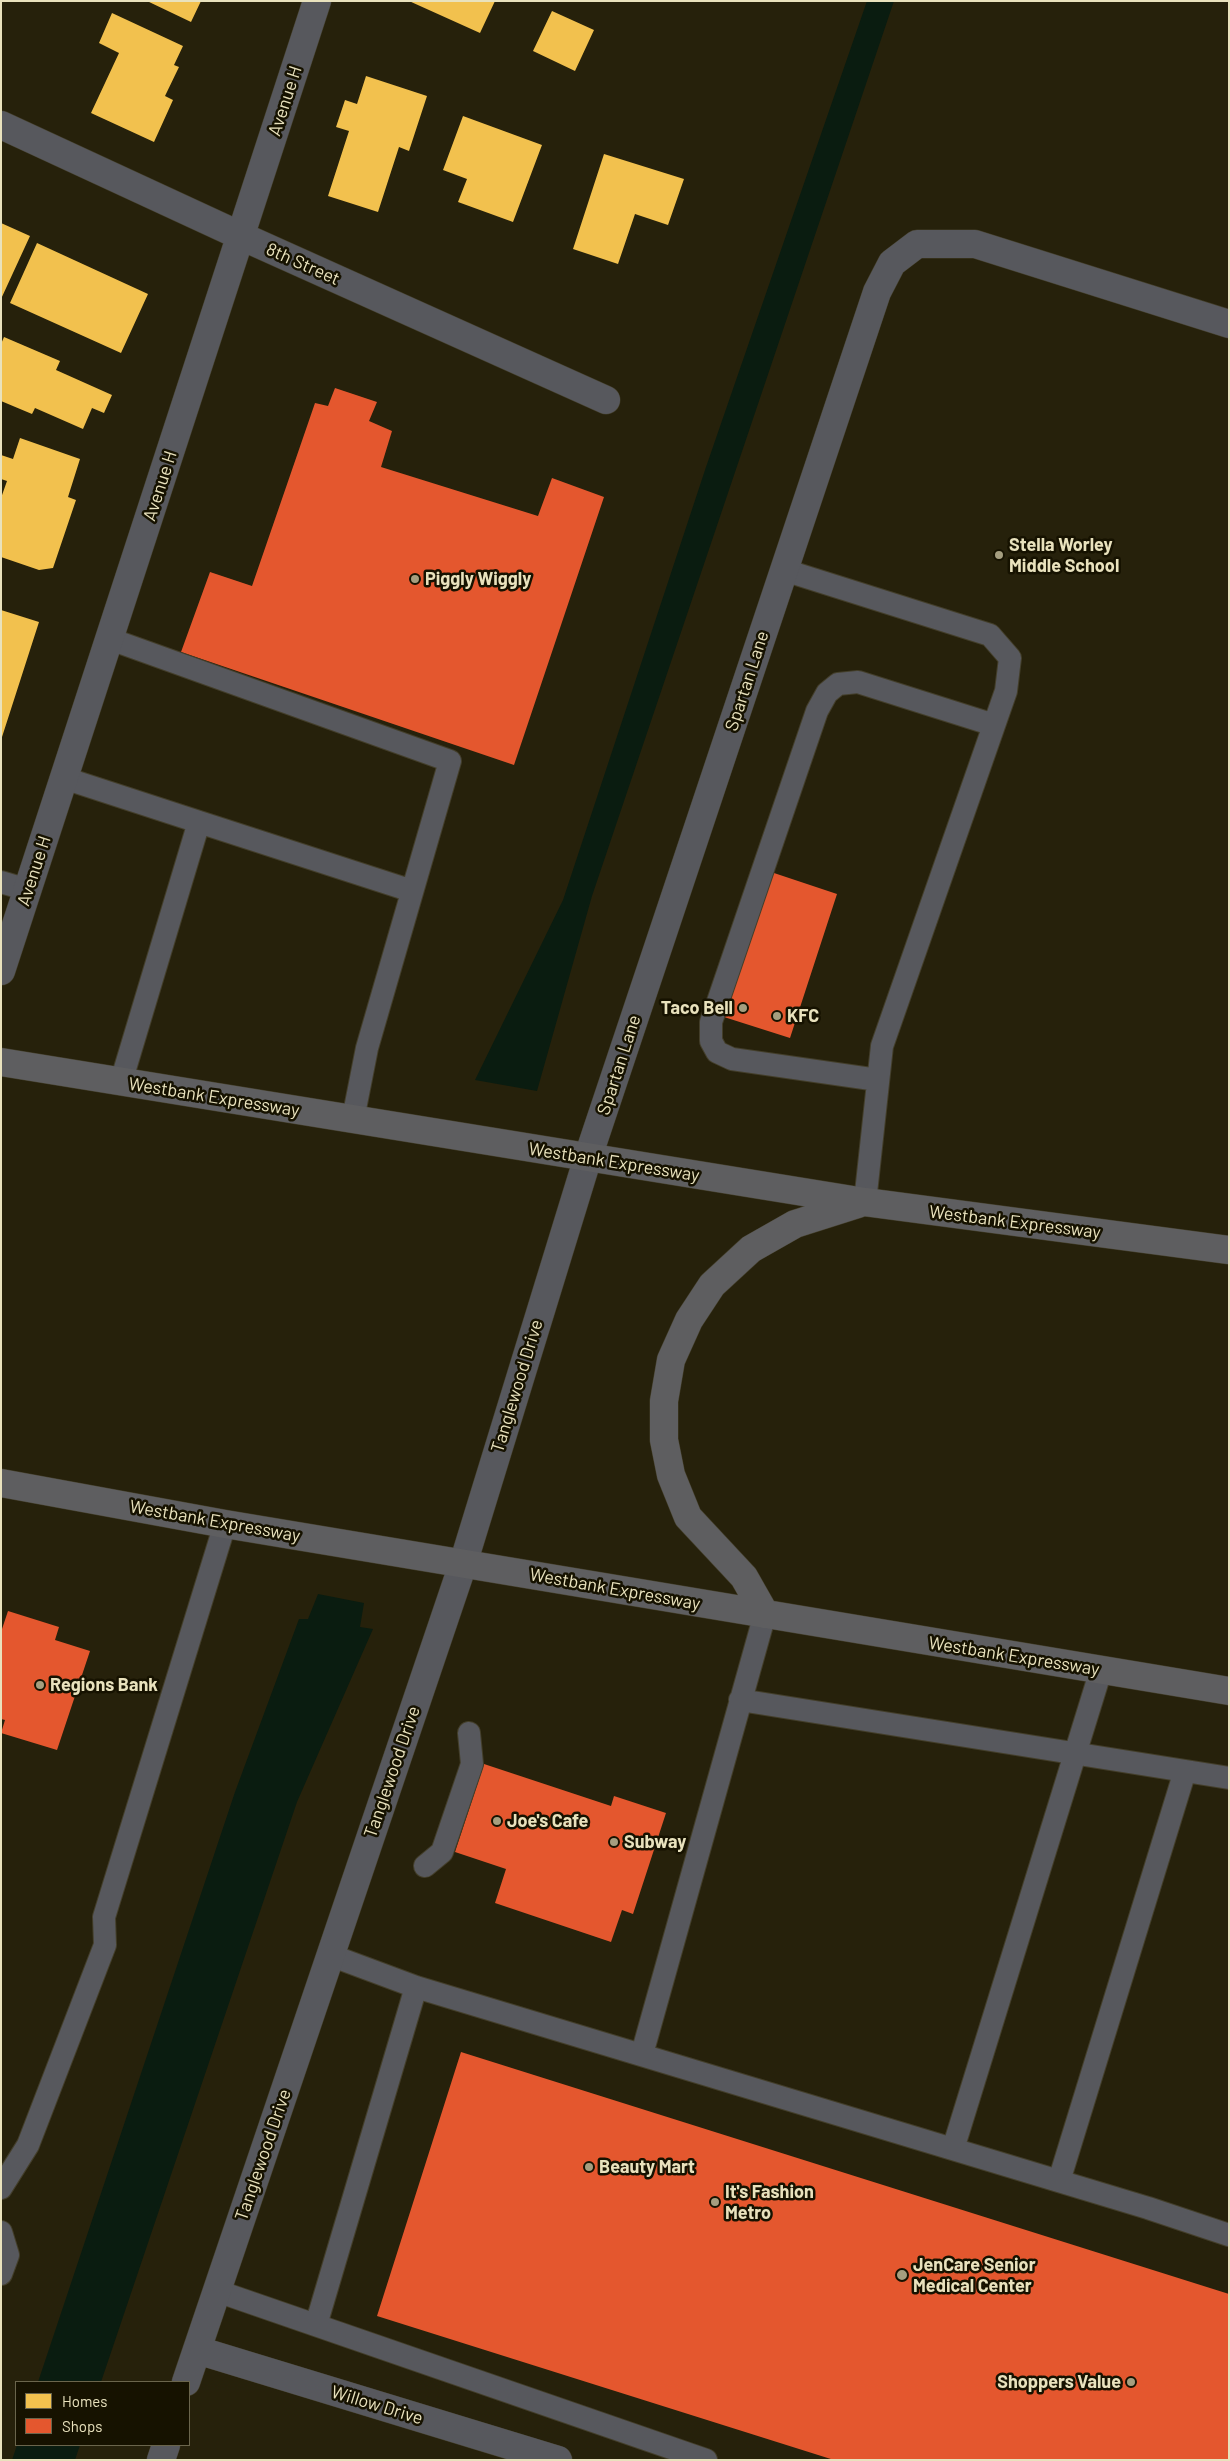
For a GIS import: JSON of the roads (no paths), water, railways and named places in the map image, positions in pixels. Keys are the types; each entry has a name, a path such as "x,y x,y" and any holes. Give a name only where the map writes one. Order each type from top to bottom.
{"highway":[{"name":"Westbank Expressway","path":"1,1062 865,1202 1229,1250"},
{"path":"764,1614 744,1576 688,1517 671,1475 664,1440 664,1401 671,1360 689,1320 712,1285 752,1249 795,1224 865,1202"},
{"name":"Westbank Expressway","path":"1,1483 225,1524 1229,1691"}],"street":[{"name":"Avenue H","path":"1,971 318,1"},
{"name":"8th Street","path":"1,125 241,236 606,400"},
{"name":"Spartan Lane","path":"588,1157 877,292 892,263 917,244 945,242 975,244 1229,324"},
{"name":"Tanglewood Drive","path":"186,2381 463,1564 588,1157"},
{"name":"Willow Drive","path":"196,2350 547,2458"},
{"path":"161,2460 166,2446"}],"lane":[{"path":"784,570 990,635 1010,658 1006,690 885,1037 878,1080 865,1202"},
{"path":"110,639 450,761 367,1048 353,1119"},
{"path":"878,1080 732,1059 717,1052 711,1040 711,1022 817,711 827,693 838,684 858,682 994,725"},
{"path":"64,778 412,891"},
{"path":"122,1082 199,822"},
{"path":"1,882 28,890"},
{"path":"1,2188 28,2145 105,1945 104,1917 225,1524"},
{"path":"642,2054 764,1614"},
{"path":"953,2148 1101,1670"},
{"path":"740,1700 1229,1778"},
{"path":"425,1866 442,1852 472,1764 469,1733"},
{"path":"1059,2181 1185,1771"},
{"path":"330,1955 416,1987 953,2148 1229,2235"},
{"path":"316,2325 416,1987"},
{"path":"1,2232 8,2255 1,2274"},
{"path":"217,2291 706,2460"}],"place":[{"name":"Stella Worley Middle School","path":"999,555"},
{"name":"Piggly Wiggly","path":"415,579"},
{"name":"Taco Bell","path":"743,1008"},
{"name":"KFC","path":"777,1016"},
{"name":"Regions Bank","path":"40,1685"},
{"name":"Joe's Cafe","path":"497,1821"},
{"name":"Subway","path":"614,1842"},
{"name":"Beauty Mart","path":"589,2167"},
{"name":"It's Fashion Metro","path":"715,2202"},
{"name":"JenCare Senior Medical Center","path":"902,2275"},
{"name":"Shoppers Value","path":"1131,2382"}]}
